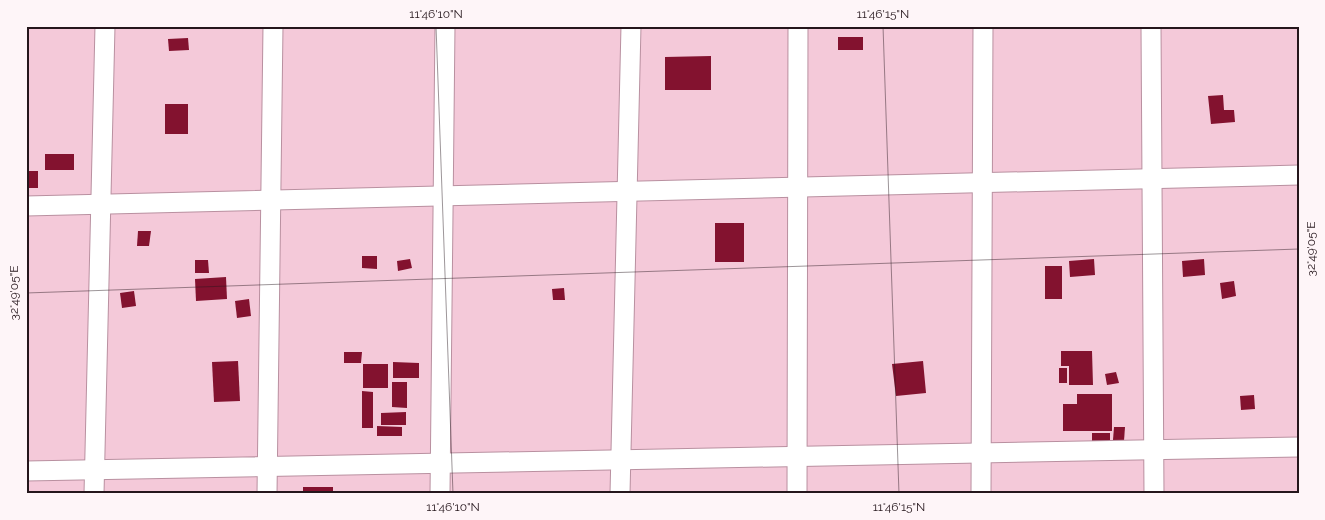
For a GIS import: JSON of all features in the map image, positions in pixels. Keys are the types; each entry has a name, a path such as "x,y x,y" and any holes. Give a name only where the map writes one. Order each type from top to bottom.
{"street":[{"path":"94,494 105,26"},
{"path":"267,494 273,26"},
{"path":"440,494 445,26"},
{"path":"620,494 631,26"},
{"path":"797,494 798,26"},
{"path":"981,494 983,26"},
{"path":"1151,26 1154,494"},
{"path":"26,206 1299,175"},
{"path":"26,471 1299,448"}],"building":[{"path":"838,37 863,37 863,50 838,50"},
{"path":"188,38 189,50 169,51 168,39"},
{"path":"711,56 711,90 665,90 665,57"},
{"path":"1223,95 1224,110 1234,110 1235,122 1211,124 1208,96"},
{"path":"165,104 188,104 188,134 165,134"},
{"path":"45,154 74,154 74,170 45,170"},
{"path":"26,171 38,171 38,188 26,188"},
{"path":"715,223 744,223 744,262 715,262"},
{"path":"138,231 151,231 149,246 137,246"},
{"path":"362,256 377,256 377,269 362,268"},
{"path":"410,259 412,268 398,271 397,261"},
{"path":"1094,259 1095,275 1070,277 1069,261"},
{"path":"1204,259 1205,275 1183,277 1182,261"},
{"path":"195,260 208,260 209,273 195,273"},
{"path":"1045,266 1062,266 1062,299 1045,299"},
{"path":"226,277 227,299 196,301 195,279"},
{"path":"1234,281 1236,296 1222,299 1220,283"},
{"path":"564,288 565,300 553,300 552,289"},
{"path":"134,291 136,306 122,308 120,293"},
{"path":"249,299 251,316 237,318 235,301"},
{"path":"1061,351 1092,351 1093,385 1069,385 1069,366 1061,366"},
{"path":"344,352 362,352 361,363 344,363"},
{"path":"238,361 240,401 214,402 212,362"},
{"path":"923,361 926,393 896,396 892,364"},
{"path":"393,362 419,363 419,378 393,378"},
{"path":"363,364 388,364 388,388 363,388"},
{"path":"1059,368 1067,368 1067,383 1059,383"},
{"path":"1116,372 1119,383 1107,385 1105,374"},
{"path":"392,382 407,382 407,408 392,407"},
{"path":"362,391 373,392 373,428 362,428"},
{"path":"1077,394 1112,394 1112,431 1063,431 1063,404 1077,404"},
{"path":"1254,395 1255,409 1241,410 1240,396"},
{"path":"406,412 406,425 381,425 381,413"},
{"path":"377,426 402,427 402,436 377,436"},
{"path":"1114,427 1125,427 1124,441 1113,440"},
{"path":"1092,433 1110,433 1110,442 1092,442"},
{"path":"303,487 333,487 333,494 303,494"}]}
